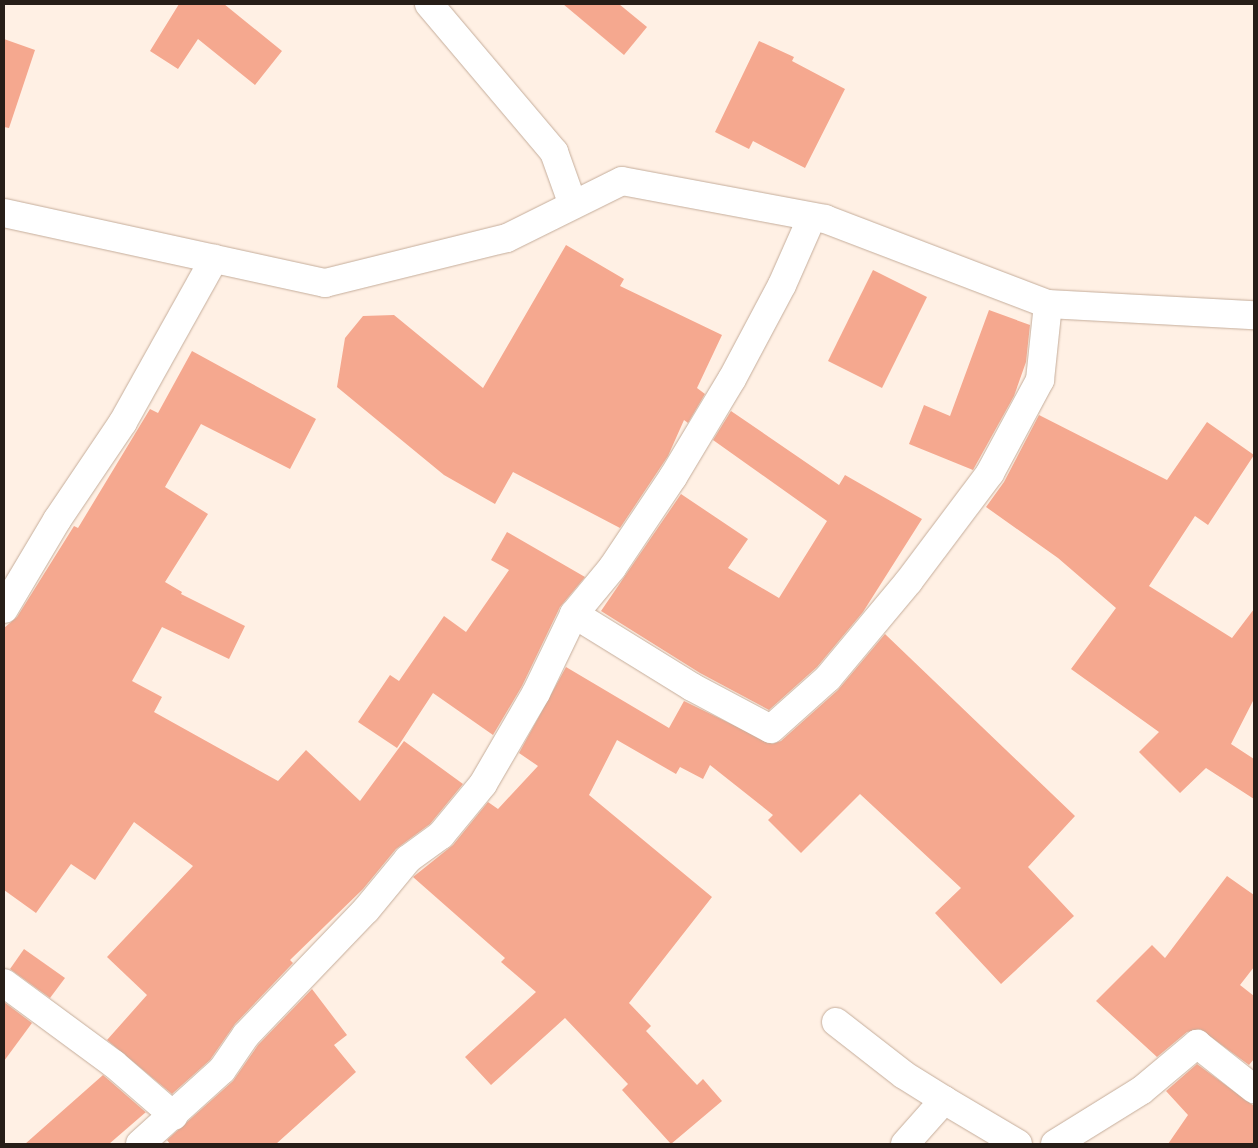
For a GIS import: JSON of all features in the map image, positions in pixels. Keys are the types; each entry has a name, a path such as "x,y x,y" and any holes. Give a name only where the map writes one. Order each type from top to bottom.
{"street":[{"path":"437,6 554,152 573,205"},
{"path":"4,213 325,283 507,238 622,181 812,217 1048,304 1254,315"},
{"path":"140,1144 174,1116 222,1070 246,1035 366,910 408,859 441,835 484,784 536,693 574,614 612,568 662,494 727,387 782,285 812,217"},
{"path":"4,609 57,520 124,422 214,259"},
{"path":"574,614 692,686 771,729 828,678 909,581 990,473 1040,380 1048,304"},
{"path":"4,983 114,1064 174,1116"},
{"path":"836,1022 904,1075 1018,1144"},
{"path":"1055,1144 1142,1090 1197,1044 1254,1090"},
{"path":"905,1144 944,1100"}],"building":[{"path":"179,4 224,4 282,51 255,85 198,39 178,69 150,51"},
{"path":"563,4 619,4 647,27 624,55"},
{"path":"4,39 35,50 9,128 4,127"},
{"path":"759,41 794,57 792,61 845,89 805,168 753,141 749,149 715,132"},
{"path":"566,245 624,279 620,286 722,335 697,388 705,394 688,423 684,420 668,456 620,528 513,472 495,504 444,475 337,387 345,338 363,316 394,315 483,388"},
{"path":"873,270 927,297 882,388 828,361"},
{"path":"989,310 1030,325 1026,362 1014,396 973,470 909,444 924,405 950,416"},
{"path":"192,351 316,419 290,469 201,424 165,487 208,514 165,582 182,592 181,594 245,626 229,659 162,627 132,681 162,697 154,712 278,781 306,750 360,801 404,741 463,784 430,824 396,849 363,889 290,960 293,963 235,1024 210,1060 172,1094 107,1040 147,995 107,957 193,866 134,822 95,880 71,864 36,913 4,890 4,628 17,617 74,526 78,528 150,409 158,413"},
{"path":"731,411 839,485 845,475 922,519 863,612 817,667 769,710 700,673 601,611 681,494 748,539 728,568 779,598 827,521 713,440"},
{"path":"1039,415 1167,480 1207,422 1254,455 1208,525 1195,516 1149,586 1232,638 1254,609 1254,699 1231,744 1254,759 1254,799 1206,768 1180,793 1139,752 1159,732 1071,669 1116,608 1058,558 986,507 1004,482"},
{"path":"507,532 585,577 560,607 522,686 493,735 433,693 397,748 358,722 390,675 399,681 444,616 466,632 509,570 491,560"},
{"path":"885,634 1075,816 1028,867 1074,916 1001,984 935,913 961,888 860,794 801,853 768,820 773,815 710,765 703,779 680,767 676,774 617,740 589,795 712,897 629,1003 651,1026 646,1031 697,1085 703,1079 722,1101 671,1144 622,1090 628,1084 565,1018 491,1085 465,1057 536,992 501,962 505,958 413,877 453,845 488,802 498,809 538,766 519,753 566,667 669,728 684,701 772,744 781,741 838,690"},
{"path":"1227,876 1254,895 1254,967 1240,985 1254,996 1254,1059 1249,1065 1200,1029 1187,1032 1157,1057 1096,1001 1152,945 1165,958"},
{"path":"24,949 65,978 50,998 10,969"},
{"path":"312,989 347,1035 334,1045 356,1072 276,1144 170,1144 167,1140 233,1081 258,1045"},
{"path":"4,1002 32,1023 4,1061"},
{"path":"1197,1064 1254,1106 1254,1144 1168,1144 1188,1115 1166,1091"},
{"path":"103,1075 146,1112 109,1144 25,1144"}]}
